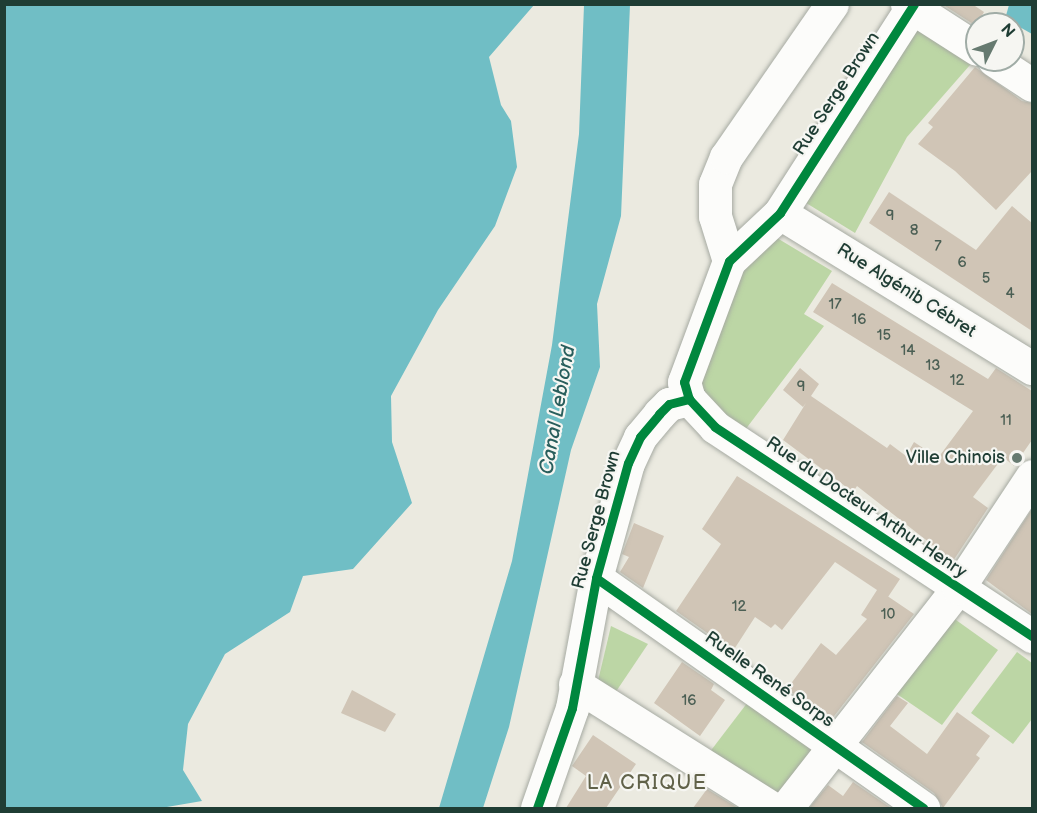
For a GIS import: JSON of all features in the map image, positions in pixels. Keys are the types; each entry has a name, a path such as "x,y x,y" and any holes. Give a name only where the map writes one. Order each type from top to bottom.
{"street":[{"path":"729,261 715,216 715,184 726,157 832,4"},
{"path":"912,5 965,41"},
{"name":"Rue Serge Brown","path":"537,808 565,732 596,578 633,450 669,404 689,399 684,382 729,261 780,213 912,5"},
{"path":"1012,72 1032,85"},
{"name":"Rue Algénib Cébret","path":"780,213 1032,368"},
{"name":"Rue du Docteur Arthur Henry","path":"689,399 714,427 1032,636"},
{"path":"786,808 958,588 1032,476"},
{"name":"Ruelle René Sorps","path":"596,578 923,808"},
{"path":"575,684 772,808"}],"green space":[{"path":"919,17 965,49 965,71 907,137 855,233 798,198"},
{"path":"762,229 832,271 804,314 824,326 742,434 701,402 704,362"},
{"path":"949,615 998,650 942,725 891,690"},
{"path":"611,626 648,644 609,702 597,685"},
{"path":"1017,652 1032,663 1032,719 1013,744 971,713"},
{"path":"751,698 824,752 785,804 709,753"}],"water":[{"path":"5,4 534,5 489,57 501,105 511,121 517,167 495,226 438,310 391,396 392,442 412,503 353,569 303,576 290,612 225,654 188,724 183,770 202,801 161,808 5,808"},
{"name":"Canal Leblond","path":"584,5 630,5 621,216 597,304 600,367 571,450 509,727 483,808 439,808 512,561 552,345 579,134"},
{"path":"1009,5 1032,5 1032,34 1025,30 1025,12 1007,12"}],"building":[{"path":"942,4 972,4 984,12 965,12 965,19"},
{"path":"971,72 982,72 1022,101 1032,103 1032,171 996,210 955,171 918,144 933,127 928,123"},
{"path":"889,192 976,250 1012,206 1032,223 1032,331 869,223"},
{"path":"832,283 988,379 996,368 1032,391 1032,440 1014,466 1003,457 973,497 988,508 953,561 857,486 853,492 783,440 806,403 803,407 783,390 800,368 819,384 811,396 887,448 890,444 906,456 914,442 938,458 973,411 813,312"},
{"path":"737,476 900,579 888,597 914,614 831,720 787,689 821,643 836,655 867,619 861,615 877,590 835,562 782,630 775,624 771,628 755,617 733,651 676,611 721,544 702,529"},
{"path":"1032,509 1032,614 986,580"},
{"path":"634,523 664,536 643,588 620,572 629,557 622,554"},
{"path":"682,662 714,684 711,690 725,700 700,736 654,703"},
{"path":"352,690 396,714 385,732 341,713"},
{"path":"897,696 908,703 890,726 927,754 957,712 990,736 976,755 980,758 943,808 934,793 862,742"},
{"path":"593,735 636,764 606,808 566,808 586,776 572,766"},
{"path":"853,782 891,808 809,808 828,785 843,796"},
{"path":"707,789 738,808 693,808"}],"cycle path":[{"path":"914,4 780,213 729,261 684,382 689,399 715,427 1032,636"},
{"path":"537,808 572,708 596,578 628,463 640,437 659,414 669,404 689,399"},
{"path":"596,578 923,808"}],"place":[{"name":"Ville Chinois","path":"1017,458"}],"district":[{"name":"LA CRIQUE","path":"647,783"}]}
